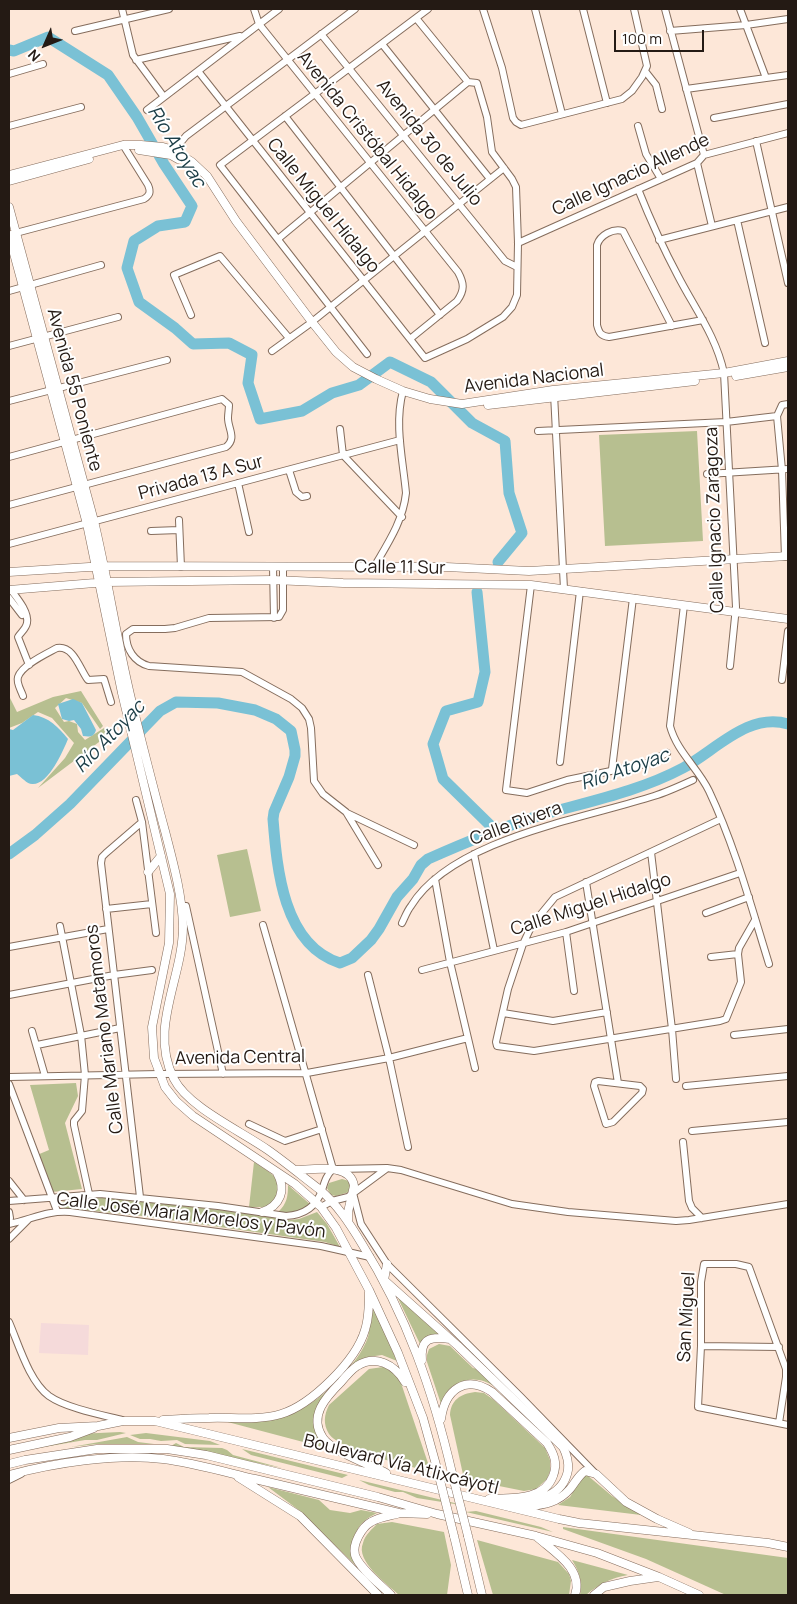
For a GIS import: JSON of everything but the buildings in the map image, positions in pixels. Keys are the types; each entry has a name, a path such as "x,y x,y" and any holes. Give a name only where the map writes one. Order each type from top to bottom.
{"main road":[{"name":"Avenida Nacional","path":"124,148 141,147 162,150 192,162 207,176 236,221 310,323 336,352 353,369 402,393 430,402 462,406 554,393 788,367"},
{"path":"9,175 124,148"},
{"path":"9,181 124,148"},
{"name":"Avenida 55 Poniente","path":"9,207 12,234 69,441 101,567 126,692 146,774"},
{"name":"Avenida Nacional","path":"724,375 788,361"},
{"name":"Calle 11 Sur","path":"9,572 101,567 446,567 529,571 787,556"},
{"name":"Calle 11 Sur","path":"10,593 103,582 283,580 348,583 531,585 788,619"},
{"path":"146,774 170,894 169,944 152,1027 154,1058 165,1087 193,1116 296,1184 319,1205 336,1228 350,1252 398,1352 423,1418 468,1595"},
{"path":"146,774 177,878 183,924 179,964 164,1024 163,1040 172,1074 176,1082 202,1108 268,1150 322,1191 348,1221 384,1280 422,1364 441,1424 482,1595"},
{"path":"148,872 161,856"},
{"path":"262,1212 270,1210 281,1197 281,1180 277,1172 270,1167"},
{"path":"295,1170 333,1169 346,1173 352,1178 354,1186 348,1212 348,1221"},
{"path":"384,1280 387,1264"},
{"path":"384,1280 450,1339 563,1447 568,1460 567,1474 563,1484 546,1497 511,1507"},
{"path":"155,1421 206,1418 259,1418 281,1414 299,1406 331,1379 359,1344 365,1331 369,1310 369,1290"},
{"path":"422,1364 421,1351 424,1343 435,1336 450,1339"},
{"path":"399,1479 331,1446 323,1438 318,1428 317,1417 320,1407 326,1398 358,1366 366,1362 376,1361 394,1367 400,1374 423,1418"},
{"path":"441,1424 443,1407 452,1392 464,1385 484,1386 547,1443 552,1451 556,1460 555,1471 547,1486 541,1491 525,1497 480,1499"},
{"name":"Boulevard Vía Atlixcáyotl","path":"9,1438 59,1428 98,1426 123,1421 155,1421 579,1523 788,1546"},
{"path":"9,1450 70,1437 98,1426"},
{"name":"Boulevard Vía Atlixcáyotl","path":"9,1464 97,1448 167,1449 225,1459 378,1497 437,1514 536,1536 597,1553 659,1577"},
{"path":"9,1475 71,1462 162,1459 399,1513 437,1514"},
{"path":"511,1507 547,1505 556,1502 585,1471 596,1474 626,1502 657,1519 698,1537"},
{"path":"232,1474 300,1516 378,1595"},
{"path":"391,1595 362,1567 355,1555 356,1542 370,1522 399,1513"},
{"path":"536,1536 570,1566 574,1573 577,1587 575,1595"},
{"path":"474,1560 486,1595"},
{"path":"594,1595 604,1587 659,1577 699,1595"},
{"path":"460,1595 466,1584"}],"street":[{"path":"122,9 131,48 136,60 164,97"},
{"path":"75,31 169,9"},
{"name":"Avenida Cristóbal Hidalgo","path":"254,9 258,24 458,272 464,287 462,294 457,301 440,315"},
{"path":"147,110 279,9"},
{"path":"172,153 186,136 353,9"},
{"path":"367,354 220,166 428,9"},
{"path":"483,9 502,68 514,118 517,123 523,125 628,96 645,72 646,59 634,9"},
{"path":"535,9 562,114"},
{"path":"583,9 607,103"},
{"path":"665,9 704,154"},
{"path":"740,9 766,78"},
{"path":"416,18 468,82 477,83 487,117 492,152 512,179 516,188 517,267"},
{"path":"670,31 788,20"},
{"name":"Avenida 30 de Julio","path":"321,34 505,261 517,267"},
{"path":"136,60 244,36"},
{"path":"382,44 490,178"},
{"path":"9,74 43,64"},
{"name":"Calle Miguel Hidalgo","path":"198,72 425,358 467,339 503,317 512,307 517,295 517,267"},
{"path":"645,72 656,85 662,109"},
{"path":"686,88 788,75 788,80"},
{"path":"278,239 468,82"},
{"path":"714,118 788,104"},
{"path":"9,126 81,108"},
{"path":"285,116 440,315 410,339"},
{"path":"638,126 646,154 661,179"},
{"name":"Calle Ignacio Allende","path":"518,244 697,163 704,154 788,133"},
{"path":"756,141 788,283"},
{"path":"12,234 144,199 148,196 150,191 148,185 124,148"},
{"path":"697,163 712,226"},
{"path":"272,352 504,168"},
{"name":"Calle Ignacio Zaragoza","path":"638,189 682,284 717,345 724,375 736,611 730,666"},
{"path":"660,240 788,207"},
{"path":"737,220 765,343"},
{"path":"672,326 623,231 614,230 604,236 598,241 597,245 597,325 599,332 603,336 609,337 672,326 703,320"},
{"path":"191,315 174,275 220,256 290,338"},
{"path":"9,291 101,265"},
{"path":"9,346 118,317"},
{"path":"9,401 167,360"},
{"path":"374,567 402,517 406,493 400,440 399,410 402,393"},
{"path":"554,393 564,589"},
{"path":"9,457 222,400 226,401 229,405 228,417 232,438 231,443 226,447 9,505"},
{"path":"787,556 785,470 777,416 782,405 788,404"},
{"path":"538,431 726,422 777,416"},
{"path":"340,429 343,455 402,517"},
{"name":"Privada 13 A Sur","path":"9,544 400,440"},
{"path":"289,470 296,492 302,497 307,496"},
{"path":"707,474 785,470"},
{"path":"238,483 249,532"},
{"path":"179,520 181,567"},
{"path":"151,531 179,530"},
{"path":"273,567 274,618"},
{"path":"283,567 284,610 279,617 209,618 165,630 133,629 126,634 131,654 142,664 149,666 242,672 291,700 302,708 309,719 314,781 323,794 346,812 414,845"},
{"path":"531,585 506,790 527,793 567,780 645,764 666,752"},
{"path":"560,762 580,591"},
{"path":"10,593 24,612 27,624 19,634 19,640 29,665"},
{"path":"612,770 633,598"},
{"path":"684,605 670,718 672,734 679,748 708,790 721,819 749,897 769,964"},
{"path":"782,680 788,631"},
{"path":"23,696 18,683 18,677 29,665 57,648 62,648 68,649 88,680 104,679 111,702"},
{"name":"Calle Rivera","path":"402,923 411,906 434,879 474,854 538,829 652,797 693,780"},
{"path":"136,800 142,822 156,933"},
{"path":"346,812 378,864"},
{"path":"721,819 555,897 532,925 523,944 508,989 496,1042 497,1046 534,1051 726,1019 741,982 738,954 742,941 755,920"},
{"name":"Calle Mariano Matamoros","path":"140,1197 108,929 102,857 142,822"},
{"path":"651,852 676,1079"},
{"path":"474,854 494,950"},
{"name":"Calle Miguel Hidalgo","path":"422,970 566,932 740,872"},
{"path":"434,879 450,962 475,1068"},
{"path":"586,882 618,1083"},
{"path":"706,913 749,897"},
{"path":"106,910 152,904"},
{"path":"186,906 224,1074"},
{"path":"263,925 333,1169"},
{"path":"60,926 81,1035 85,1075 82,1111 74,1121 74,1125 89,1194"},
{"path":"9,947 108,929"},
{"path":"566,932 574,991"},
{"path":"711,957 738,954"},
{"path":"9,994 70,982 152,970"},
{"path":"368,975 408,1147"},
{"path":"503,1013 553,1021 607,1012"},
{"path":"36,1045 120,1028"},
{"path":"734,1035 788,1029"},
{"path":"32,1031 45,1076"},
{"name":"Avenida Central","path":"9,1077 126,1074 307,1074 388,1058 468,1038"},
{"path":"686,1086 788,1076"},
{"path":"595,1082 618,1083 640,1086 643,1089 642,1093 613,1122 606,1124 594,1086 595,1082"},
{"path":"9,1084 57,1211"},
{"path":"692,1131 788,1122"},
{"path":"249,1124 285,1141 322,1129"},
{"path":"683,1142 689,1201 692,1208 702,1218"},
{"path":"333,1169 387,1168 411,1172 512,1204 568,1212 676,1220 702,1218 788,1204"},
{"path":"332,1201 343,1199 353,1193 387,1168"},
{"path":"319,1205 326,1178 333,1169"},
{"path":"9,1184 24,1200"},
{"path":"353,1193 361,1224 387,1264 596,1474"},
{"name":"Calle José María Morelos y Pavón","path":"9,1201 89,1194 140,1197 286,1216 297,1215 332,1201"},
{"name":"Calle José María Morelos y Pavón","path":"9,1223 57,1211 321,1246 370,1257"},
{"path":"9,1212 9,1223"},
{"path":"9,1239 28,1219"},
{"name":"San Miguel","path":"779,1423 786,1377 783,1360 750,1267 736,1264 704,1264 702,1273 698,1407 788,1425"},
{"path":"9,1322 32,1376 49,1396 61,1402 123,1421"},
{"path":"701,1346 779,1347"},
{"path":"9,1480 27,1470"}],"shaded area":[{"path":"41,1323 89,1325 88,1355 39,1353"}],"green space":[{"path":"697,431 703,541 605,546 599,435"},
{"path":"81,691 103,726 100,729 82,703 66,698 55,708 64,722 69,721 77,724 78,732 85,740 104,728 107,733 103,739 38,788 65,758 74,743 52,718 38,712 22,723 9,728 9,696 17,712 53,697"},
{"path":"247,849 261,911 230,917 217,855"},
{"path":"76,1083 78,1096 65,1123 82,1189 52,1192 37,1155 49,1150 30,1085"},
{"path":"254,1162 278,1181 278,1192 268,1207 249,1207"},
{"path":"342,1179 349,1181 351,1185 349,1192 336,1196 331,1195 327,1188 329,1183"},
{"path":"288,1185 311,1205 304,1210 295,1212 278,1212 286,1200"},
{"path":"104,1197 290,1220 299,1219 317,1212 327,1224 340,1247 325,1242 142,1216 64,1208 59,1206 58,1203 76,1198"},
{"path":"395,1292 440,1333 429,1336 420,1344"},
{"path":"371,1302 397,1361 382,1355 368,1357 351,1368 318,1405 314,1422 319,1438 326,1448 220,1420 256,1421 272,1419 300,1410 313,1402 340,1378 363,1348 369,1333"},
{"path":"439,1344 450,1346 473,1368 480,1370 498,1388 482,1381 467,1380 451,1388 446,1393 441,1404 427,1362 429,1349"},
{"path":"383,1367 392,1371 400,1380 431,1472 361,1452 336,1440 327,1430 325,1420 329,1405 369,1369"},
{"path":"484,1393 494,1400 545,1448 550,1460 550,1471 547,1479 536,1489 524,1491 464,1479 450,1415 452,1405 457,1399 465,1394"},
{"path":"126,1433 97,1440 85,1440 9,1453 77,1434"},
{"path":"146,1433 210,1441 220,1445 185,1444 177,1440 140,1439 130,1435"},
{"path":"127,1437 138,1442 154,1444 97,1444 71,1447"},
{"path":"176,1443 184,1447 222,1448 233,1455 282,1468 171,1446"},
{"path":"242,1449 348,1475 342,1478 251,1455"},
{"path":"583,1475 587,1475 612,1496 641,1515 558,1505 570,1497"},
{"path":"359,1480 467,1506 417,1498 403,1492 395,1492 369,1485"},
{"path":"268,1487 319,1500 330,1510 350,1513 361,1510 377,1513 367,1519 357,1530 352,1543 352,1552 355,1560 364,1573 300,1511"},
{"path":"476,1511 541,1527 553,1532 466,1512"},
{"path":"392,1522 444,1532 451,1565 447,1595 399,1595 374,1572 364,1557 362,1550 365,1537 377,1524"},
{"path":"563,1527 788,1558 788,1595 726,1595 646,1559 563,1529"},
{"path":"477,1540 558,1562 569,1574 571,1581 569,1595 493,1595"},
{"path":"572,1560 628,1575 606,1582 586,1595 580,1595 580,1577"}],"water":[{"path":"73,699 82,703 96,730 93,735 83,736 81,729 74,720 62,719 58,704"},
{"path":"33,715 48,720 68,739 50,773 39,783 31,784 17,774 9,776 9,729 13,730"}],"waterway":[{"name":"Río Atoyac","path":"9,50 14,51 48,37 108,75 137,117 164,164 192,206 185,222 158,226 134,241 127,268 139,302 175,328 193,344 229,343 252,355 248,383 260,419 302,411 332,393 359,385 390,362 431,382 472,423 505,441 509,493 522,533 498,562"},
{"name":"Río Atoyac","path":"477,592 485,672 478,702 446,711 433,744 443,779 495,830"},
{"name":"Río Atoyac","path":"9,854 35,835 70,804 160,711 176,702 218,703 255,710 276,719 291,731 295,750 289,777 274,812 273,819 277,860 287,903 295,923 306,940 321,954 340,963 352,958 371,940 397,897 413,879 421,865 428,859 482,836 538,816 648,784 683,768 732,735 759,723 788,724"}]}
